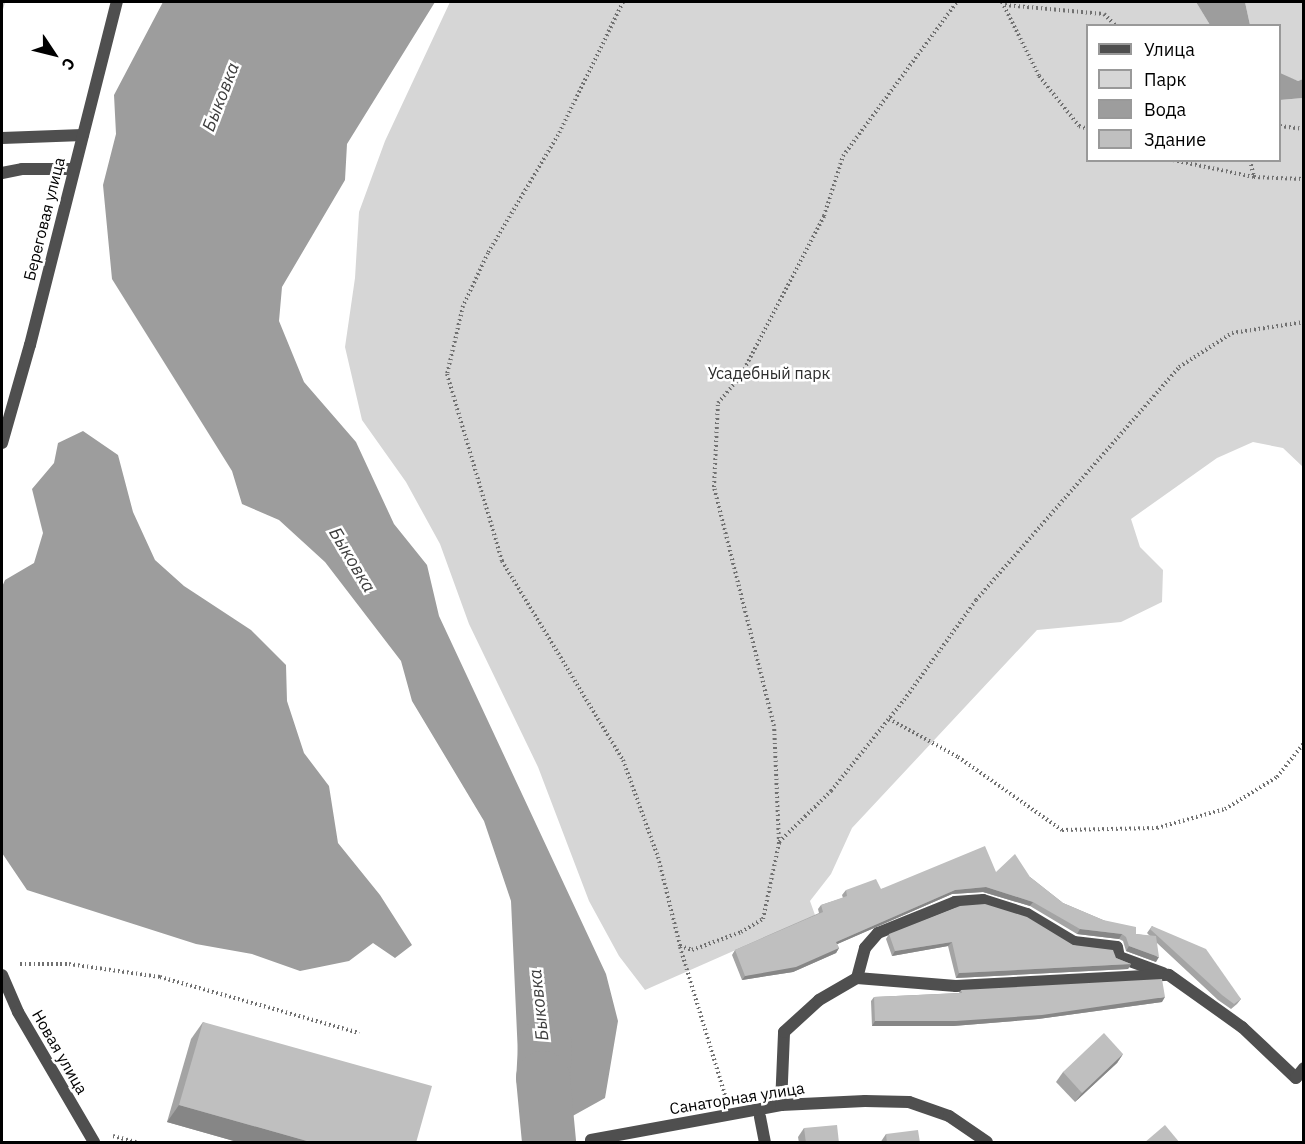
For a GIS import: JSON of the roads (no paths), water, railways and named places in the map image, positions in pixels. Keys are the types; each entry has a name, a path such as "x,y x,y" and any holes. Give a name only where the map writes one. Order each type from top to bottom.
{"street":[{"name":"Береговая улица","path":"2,443 30,345 117,2"},
{"path":"2,138 82,135"},
{"path":"2,173 22,169 73,169"},
{"path":"857,978 865,948 879,933 955,902 983,900 1027,914 1074,942 1117,947 1119,957 1169,975 1242,1027 1296,1078 1304,1068"},
{"name":"Новая улица","path":"2,975 18,1012 94,1143"},
{"path":"781,1105 784,1032 819,1000 857,978 957,986 1169,975"},
{"name":"Санаторная улица","path":"591,1140 781,1105 865,1101 909,1102 949,1116 987,1143"},
{"path":"760,1117 765,1143"}],"water":[{"path":"163,2 435,2 347,144 345,180 282,287 279,321 304,382 356,442 394,524 427,565 439,616 606,974 618,1021 605,1098 569,1118 538,1117 520,1100 511,901 484,821 412,701 401,661 325,562 279,520 242,504 232,471 112,279 103,185 116,134 114,95"},
{"path":"1196,2 1245,2 1250,24 1209,24"},
{"path":"1281,73 1298,81 1303,79 1303,98 1281,100"},
{"path":"83,431 118,455 133,512 155,560 184,586 251,630 286,665 287,701 304,753 329,786 338,843 380,895 412,945 395,958 373,943 349,961 300,971 252,954 196,944 27,890 2,853 2,587 5,580 34,563 43,533 32,489 54,463 58,443"}],"waterway":[{"name":"Быковка","path":"545,1045 543,1078 549,1142"}],"park label":[{"name":"Усадебный парк","path":"769,373"}]}
